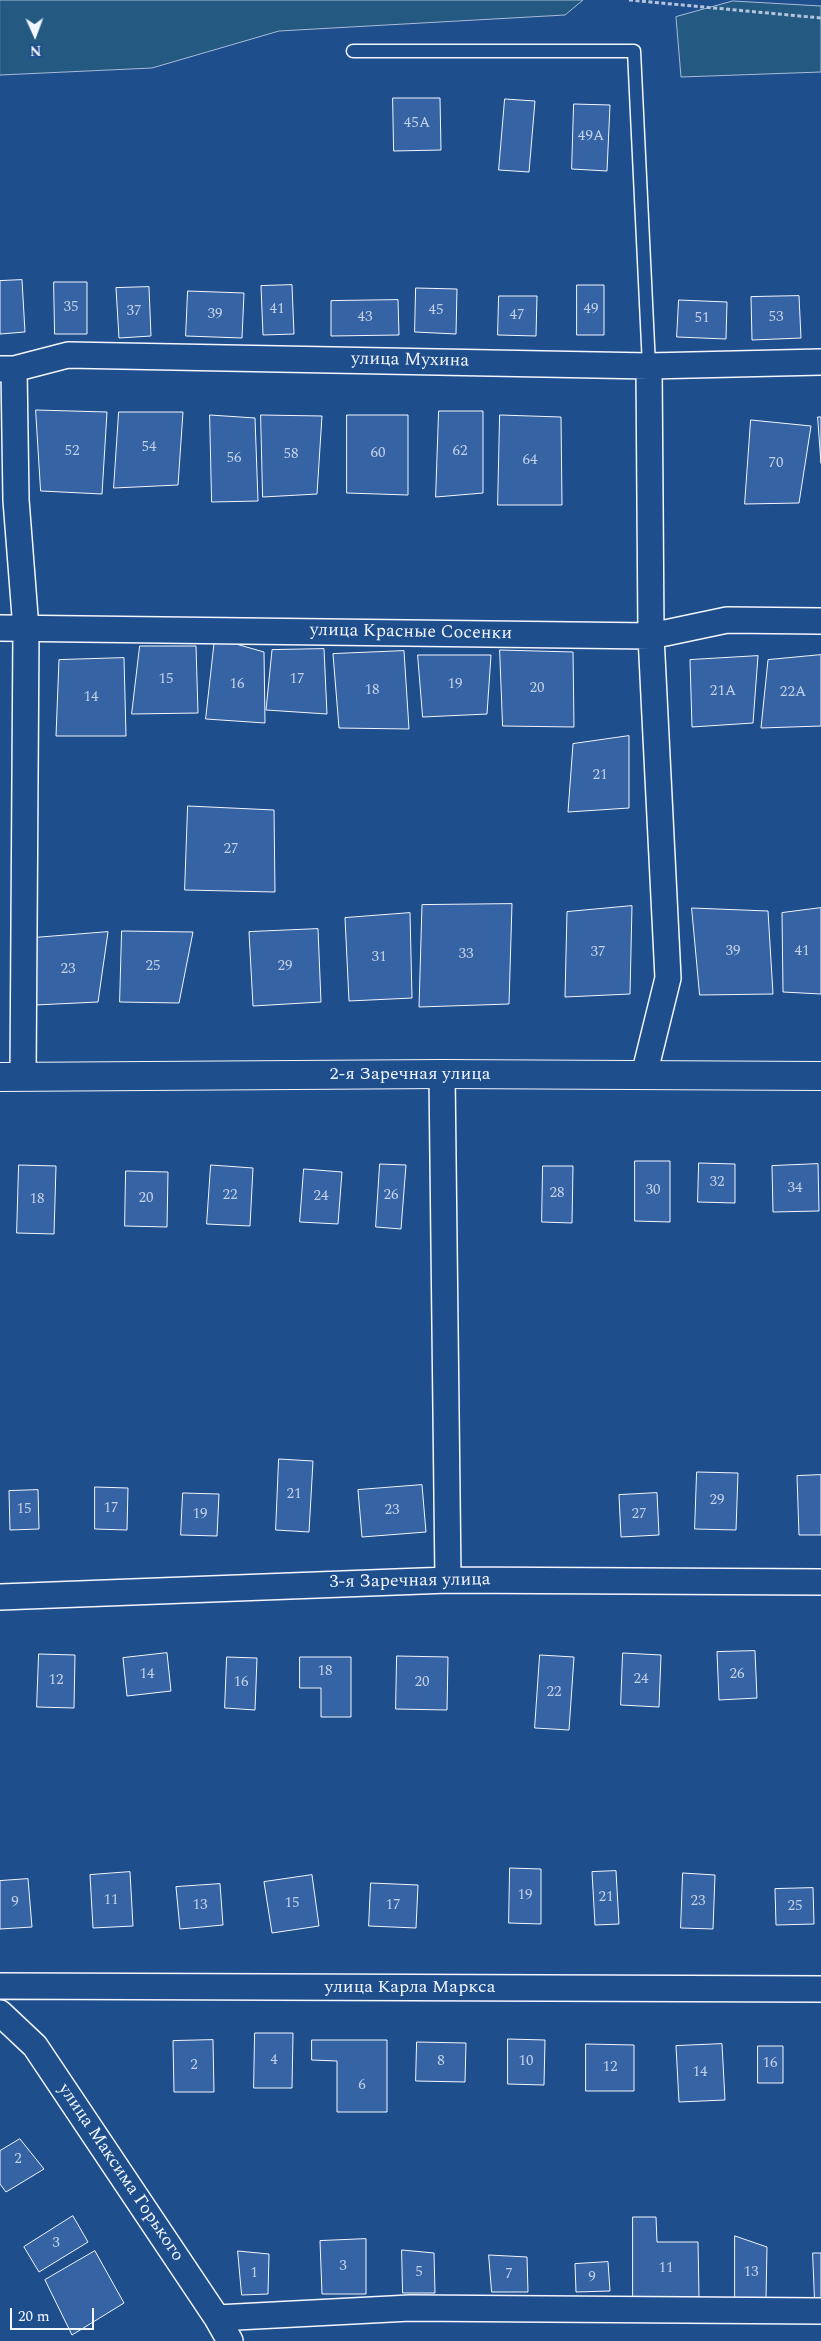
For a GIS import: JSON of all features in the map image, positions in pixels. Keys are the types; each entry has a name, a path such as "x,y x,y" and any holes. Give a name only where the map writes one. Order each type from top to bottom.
{"main road":[{"name":"2-я Заречная улица","path":"11,1077 442,1074 821,1076"}],"street":[{"name":"улица Мухина","path":"7,369 68,355 649,366 821,362"},
{"path":"644,1075 668,978 651,636 649,366"},
{"path":"7,369 26,628 11,1077"},
{"name":"улица Красные Сосенки","path":"0,628 651,636 727,620 821,621"},
{"path":"442,1074 448,1580"},
{"name":"3-я Заречная улица","path":"0,1596 448,1580 821,1582"},
{"name":"улица Карла Маркса","path":"0,1986 821,1989"},
{"name":"улица Максима Горького","path":"0,2013 34,2046 217,2318 230,2341"},
{"path":"217,2318 410,2308 821,2311"}],"lane":[{"path":"353,52 634,51 649,366"}],"path":[{"path":"629,0 821,18"}],"shaded area":[{"path":"0,0 583,0 565,15 279,31 152,68 0,75"},
{"path":"733,1 821,6 821,72 681,77 676,17"}],"building":[{"path":"393,98 440,98 441,150 394,151"},
{"path":"505,99 535,101 529,172 499,170"},
{"path":"574,104 610,105 607,171 572,169"},
{"path":"22,280 25,332 0,334 0,281"},
{"path":"54,282 87,282 87,334 55,334"},
{"path":"292,285 294,334 263,335 261,286"},
{"path":"577,285 604,285 604,335 577,335"},
{"path":"149,287 151,336 119,338 116,288"},
{"path":"416,288 457,289 456,334 415,332"},
{"path":"188,291 244,293 242,338 186,336"},
{"path":"499,296 537,296 536,336 498,335"},
{"path":"799,296 801,338 752,340 751,297"},
{"path":"398,300 399,335 331,336 331,301"},
{"path":"679,300 727,302 726,339 677,337"},
{"path":"36,410 107,412 102,494 41,491"},
{"path":"439,411 483,411 483,493 436,497"},
{"path":"119,412 183,412 178,485 114,488"},
{"path":"210,415 255,418 258,501 212,502"},
{"path":"261,415 322,416 317,494 263,497"},
{"path":"347,415 408,415 408,495 347,493"},
{"path":"500,415 561,417 562,505 498,505"},
{"path":"818,417 821,417 821,463"},
{"path":"751,420 811,426 799,503 745,504"},
{"path":"215,638 264,652 265,723 206,719"},
{"path":"140,646 196,646 198,713 132,714"},
{"path":"324,649 327,714 266,710 272,650"},
{"path":"500,650 573,652 574,727 503,726"},
{"path":"404,651 409,729 339,728 333,654"},
{"path":"418,655 491,655 487,714 423,717"},
{"path":"821,655 821,726 761,728 768,660"},
{"path":"758,656 753,723 692,727 690,660"},
{"path":"124,658 126,736 56,736 59,660"},
{"path":"629,736 629,808 568,812 573,744"},
{"path":"188,806 274,810 275,892 185,890"},
{"path":"512,904 509,1004 419,1007 422,905"},
{"path":"632,906 630,994 565,997 567,912"},
{"path":"692,908 768,911 773,994 700,995"},
{"path":"821,908 821,994 783,992 782,913"},
{"path":"410,913 412,998 349,1001 345,918"},
{"path":"318,929 321,1002 253,1006 249,932"},
{"path":"122,931 193,932 179,1003 120,1002"},
{"path":"108,932 98,1002 35,1005 33,938"},
{"path":"635,1161 670,1161 670,1222 635,1221"},
{"path":"699,1163 735,1164 735,1203 698,1202"},
{"path":"380,1164 406,1165 401,1229 376,1227"},
{"path":"818,1164 819,1211 773,1212 772,1166"},
{"path":"19,1165 56,1166 54,1234 17,1233"},
{"path":"211,1165 253,1168 250,1226 207,1224"},
{"path":"543,1166 573,1166 572,1223 542,1222"},
{"path":"304,1169 342,1172 338,1224 300,1222"},
{"path":"126,1171 168,1172 167,1227 125,1226"},
{"path":"279,1459 313,1461 309,1532 276,1530"},
{"path":"697,1472 738,1473 736,1530 695,1529"},
{"path":"821,1475 821,1535 799,1535 797,1476"},
{"path":"422,1485 426,1532 362,1537 358,1490"},
{"path":"95,1487 128,1488 127,1530 95,1529"},
{"path":"38,1490 39,1529 10,1530 9,1491"},
{"path":"183,1493 219,1494 217,1536 181,1535"},
{"path":"657,1493 659,1535 621,1537 619,1495"},
{"path":"755,1651 757,1698 719,1700 717,1652"},
{"path":"167,1653 171,1691 127,1696 123,1658"},
{"path":"623,1653 661,1655 659,1707 621,1705"},
{"path":"39,1654 75,1655 74,1708 37,1707"},
{"path":"540,1655 574,1657 569,1730 535,1728"},
{"path":"397,1656 448,1657 447,1710 396,1709"},
{"path":"227,1657 257,1658 255,1710 225,1708"},
{"path":"300,1657 351,1657 351,1717 321,1717 321,1688 300,1688"},
{"path":"510,1868 541,1869 541,1924 509,1923"},
{"path":"616,1871 619,1924 595,1925 592,1872"},
{"path":"130,1872 133,1926 93,1928 90,1875"},
{"path":"683,1873 715,1875 713,1929 681,1928"},
{"path":"312,1875 319,1926 272,1933 264,1882"},
{"path":"28,1879 32,1927 0,1929 0,1881"},
{"path":"371,1883 418,1885 416,1928 369,1926"},
{"path":"220,1884 223,1925 180,1929 176,1887"},
{"path":"813,1888 814,1924 776,1925 775,1889"},
{"path":"255,2033 293,2033 292,2088 254,2088"},
{"path":"508,2039 545,2040 544,2085 508,2084"},
{"path":"213,2040 214,2092 174,2092 173,2041"},
{"path":"312,2040 387,2040 387,2112 337,2112 337,2061 312,2060"},
{"path":"417,2042 466,2043 465,2082 416,2081"},
{"path":"586,2044 634,2045 634,2091 586,2091"},
{"path":"722,2044 725,2100 679,2102 676,2046"},
{"path":"758,2046 783,2046 783,2083 758,2083"},
{"path":"20,2139 44,2169 6,2192 0,2184 0,2151"},
{"path":"73,2216 88,2242 39,2272 24,2247"},
{"path":"633,2217 656,2217 657,2242 698,2242 699,2297 633,2297"},
{"path":"735,2236 767,2247 766,2299 735,2300"},
{"path":"366,2239 366,2294 322,2294 320,2241"},
{"path":"402,2250 434,2253 435,2293 403,2293"},
{"path":"95,2251 124,2303 72,2335 45,2280"},
{"path":"238,2251 269,2254 268,2294 242,2295"},
{"path":"813,2253 821,2253 821,2302 815,2302"},
{"path":"489,2255 527,2257 528,2292 492,2292"},
{"path":"608,2262 610,2291 576,2292 575,2264"}]}
